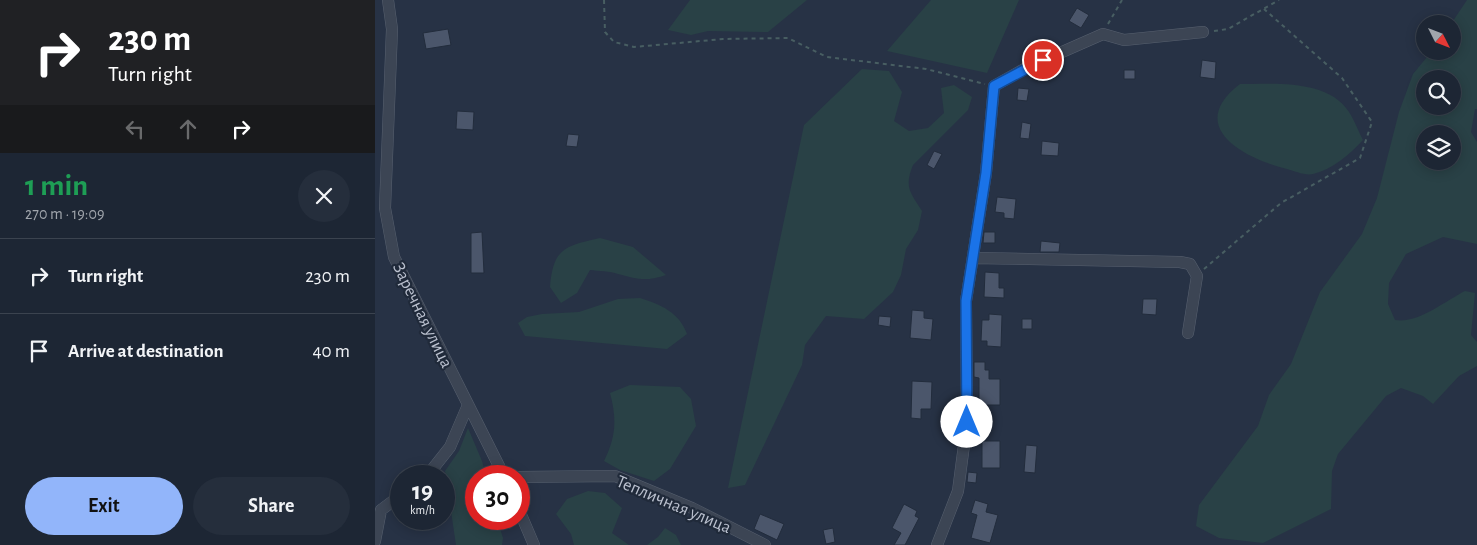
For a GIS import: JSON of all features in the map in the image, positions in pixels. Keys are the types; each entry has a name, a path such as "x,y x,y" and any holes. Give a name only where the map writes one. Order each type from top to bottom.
{"street":[{"name":"Заречная улица","path":"388,0 392,29 385,208 394,257 499,465"},
{"path":"937,545 958,491 967,422 966,301 986,173 994,86 1028,66 1103,34 1124,40 1203,32"},
{"path":"973,258 1180,262 1190,264 1197,276 1188,333"},
{"path":"436,465 450,447 468,405"},
{"name":"Тепличная улица","path":"530,477 615,476 692,508 765,545"},
{"path":"375,542 381,510 390,503"},
{"path":"528,530 534,545"}],"path":[{"path":"604,0 605,32 614,42 634,47 723,38 788,38 827,57 926,69 994,86"},
{"path":"1103,34 1122,0"},
{"path":"1203,32 1228,29 1279,0"},
{"path":"1197,276 1281,203 1360,158 1372,122 1342,78 1264,8"}],"green space":[{"path":"690,0 807,0 768,32 708,31 691,35 668,30"},
{"path":"931,0 1019,0 987,73 887,51"},
{"path":"1467,0 1477,0 1477,109 1475,109 1471,132 1477,142 1477,244 1443,237 1406,254 1389,283 1388,304 1395,320 1413,319 1465,291 1475,293 1471,335 1477,342 1477,366 1459,376 1433,404 1423,396 1401,388 1386,396 1338,454 1332,471 1331,509 1263,543 1219,538 1196,526 1199,505 1258,426 1269,395 1291,364 1320,292 1362,234 1377,198 1399,112 1416,70 1416,115 1461,115 1461,70 1416,70 1425,60 1461,60 1461,15 1457,15"},
{"path":"862,69 889,71 902,92 894,121 909,131 928,128 944,113 941,88 954,85 972,97 968,110 913,165 909,184 914,199 922,211 918,230 906,249 901,275 893,292 864,319 826,316 805,345 802,365 745,485 728,488 804,125"},
{"path":"1240,84 1284,84 1314,89 1328,94 1340,101 1349,112 1363,140 1340,161 1327,169 1313,174 1300,173 1254,158 1227,139 1219,127 1218,114 1224,100"},
{"path":"600,238 633,247 666,275 642,279 612,272 590,270 577,293 561,303 550,287 554,264 558,256 570,247"},
{"path":"640,298 668,310 680,320 687,334 667,349 525,336 518,323 527,317 542,314 579,312 618,299"},
{"path":"630,385 680,387 691,399 696,426 670,469 654,481 620,470 604,461 611,444 614,428 614,411 610,393"},
{"path":"468,428 483,465 465,465 465,530 500,530 503,538 502,545 456,545 454,530 455,465 449,465 459,451"},
{"path":"588,491 605,493 622,508 612,533 629,545 574,545 571,534 556,514 567,499"},
{"path":"665,528 676,535 681,545 647,545 658,537"}],"building":[{"path":"1077,8 1089,15 1081,28 1069,21"},
{"path":"448,29 451,45 426,49 423,33"},
{"path":"1202,60 1216,62 1215,79 1200,77"},
{"path":"1124,70 1135,70 1135,79 1124,79"},
{"path":"1018,88 1029,89 1027,101 1017,100"},
{"path":"457,111 474,112 473,130 456,129"},
{"path":"1022,122 1031,124 1029,139 1020,138"},
{"path":"568,134 579,135 577,147 566,146"},
{"path":"1042,141 1059,143 1058,156 1041,155"},
{"path":"934,151 942,154 934,169 927,165"},
{"path":"997,197 1016,199 1014,219 1004,218 1004,213 995,212"},
{"path":"482,232 484,273 471,273 471,233"},
{"path":"984,232 995,232 995,243 983,243"},
{"path":"1041,241 1060,243 1059,252 1040,252"},
{"path":"985,272 999,273 999,288 1004,288 1004,298 984,297"},
{"path":"1143,299 1157,299 1156,315 1142,314"},
{"path":"912,310 924,311 924,318 933,319 931,340 910,338"},
{"path":"989,314 1002,315 1001,347 987,346 987,341 981,341 982,320 989,320"},
{"path":"879,316 891,317 890,327 878,325"},
{"path":"1022,319 1032,319 1032,329 1022,329"},
{"path":"974,362 985,362 985,370 989,370 989,379 1000,379 1000,405 987,405 987,423 979,423 979,433 973,433 974,412 979,412 979,378 974,377"},
{"path":"912,381 932,382 931,409 921,409 921,419 911,418"},
{"path":"982,441 1000,441 1000,468 982,468"},
{"path":"1026,445 1037,446 1035,473 1024,472"},
{"path":"968,472 977,473 976,483 967,482"},
{"path":"975,500 988,504 986,512 998,515 990,543 971,538 977,515 971,513"},
{"path":"904,504 917,511 915,516 919,518 905,545 894,545 901,533 892,528"},
{"path":"760,514 784,524 777,540 754,529"},
{"path":"833,528 835,542 826,544 823,530"}],"route":[{"path":"967,422 966,301 986,173 994,86 1028,66 1043,60"}]}
